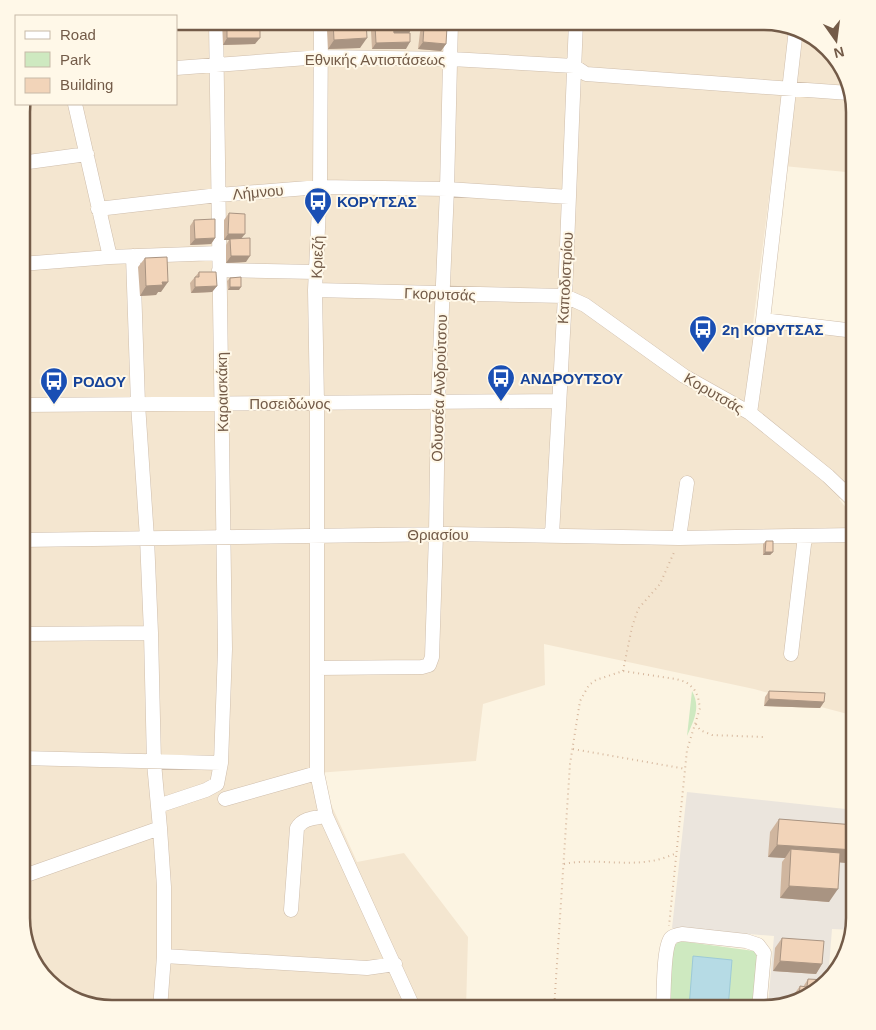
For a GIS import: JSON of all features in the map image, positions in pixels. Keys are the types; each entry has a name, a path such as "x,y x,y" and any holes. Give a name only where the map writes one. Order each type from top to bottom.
{"street":[{"name":"Καραισκάκη","path":"158,806 206,790 217,784 221,763 225,649 225,537 216,30"},
{"name":"Κριεζή","path":"321,30 320,187 315,290 318,536 317,773 326,816 410,1000"},
{"name":"Οδυσσέα Ανδρούτσου","path":"317,668 422,667 429,665 432,657 438,402 452,30"},
{"name":"Καποδιστρίου","path":"552,536 565,296 576,30"},
{"path":"750,413 763,320 795,36"},
{"name":"Εθνικής Αντιστάσεως","path":"178,68 321,57 450,59 574,66 586,74 843,93"},
{"path":"75,105 110,257"},
{"path":"30,162 87,154"},
{"name":"Λήμνου","path":"98,209 218,195 320,187 447,189 569,198"},
{"path":"30,263 110,257 219,253"},
{"path":"133,256 138,404 151,633 154,763 164,886 164,956 161,1000"},
{"path":"219,270 316,272"},
{"name":"Γκορυτσάς","path":"315,290 565,296"},
{"name":"Κορυτσάς","path":"565,296 585,305 684,376 750,413 828,476 846,493"},
{"path":"763,320 846,331"},
{"name":"Ποσειδώνος","path":"30,405 559,401"},
{"path":"679,538 687,483"},
{"name":"Θριασίου","path":"30,540 436,534 679,538 846,535"},
{"path":"791,654 805,536"},
{"path":"30,634 151,633"},
{"path":"30,758 154,763 221,763"},
{"path":"225,799 317,773"},
{"path":"291,910 297,828 304,820 326,816"},
{"path":"30,874 160,828"},
{"path":"663,1000 666,949 671,938 682,934 746,941 758,945 764,952 760,1000"},
{"path":"164,956 367,968 395,964"}],"path":[{"path":"623,671 638,608 660,584 679,538"},
{"path":"555,1000 570,764 580,701 589,685 596,680 623,671 686,682 694,688 700,708 689,742 670,925 671,938"},
{"path":"696,724 700,730 712,735 763,737"},
{"path":"573,749 686,769"},
{"path":"563,864 586,860 644,862 677,853"}],"shaded area":[{"path":"178,30 770,30 800,38 811,45 811,65 831,65 842,85 846,112 846,172 773,165 753,324 846,335 846,494 839,499 846,508 846,714 754,689 544,644 545,685 483,704 476,761 317,773 357,862 404,853 468,937 466,1000 101,999 76,992 62,983 47,968 38,954 34,945 30,918 30,105 178,105"},
{"path":"687,792 846,809 845,930 832,929 829,968 814,983 791,996 768,999 774,936 672,928"}],"green space":[{"path":"692,691 695,697 696,708 687,736"},
{"path":"680,941 754,951 760,959 757,1000 670,1000 672,947"}],"water":[{"path":"693,956 732,960 729,1000 690,1000"}],"building":[{"path":"227,30 260,30 260,38 227,38"},
{"path":"333,30 367,30 367,38 334,40"},
{"path":"375,30 394,30 394,33 410,33 410,42 376,43"},
{"path":"424,30 447,30 446,44 423,42"},
{"path":"229,213 245,214 245,234 228,234"},
{"path":"215,219 215,238 195,239 194,220"},
{"path":"250,238 250,256 231,256 230,239"},
{"path":"167,257 168,282 162,282 163,285 146,286 145,258"},
{"path":"199,272 216,272 217,286 195,287 195,277 199,277"},
{"path":"241,277 241,287 230,287 230,278"},
{"path":"766,541 773,541 773,552 765,552"},
{"path":"769,691 825,693 824,702 769,699"},
{"path":"779,819 846,824 846,849 777,845"},
{"path":"791,849 840,853 838,889 789,886"},
{"path":"782,938 824,941 822,964 780,961"},
{"path":"808,979 818,980 799,992 800,986 807,987"}],"place":[{"name":"ΚΟΡΥΤΣΑΣ","path":"318,225"},
{"name":"2η ΚΟΡΥΤΣΑΣ","path":"703,353"},
{"name":"ΑΝΔΡΟΥΤΣΟΥ","path":"501,402"},
{"name":"ΡΟΔΟΥ","path":"54,405"}]}
